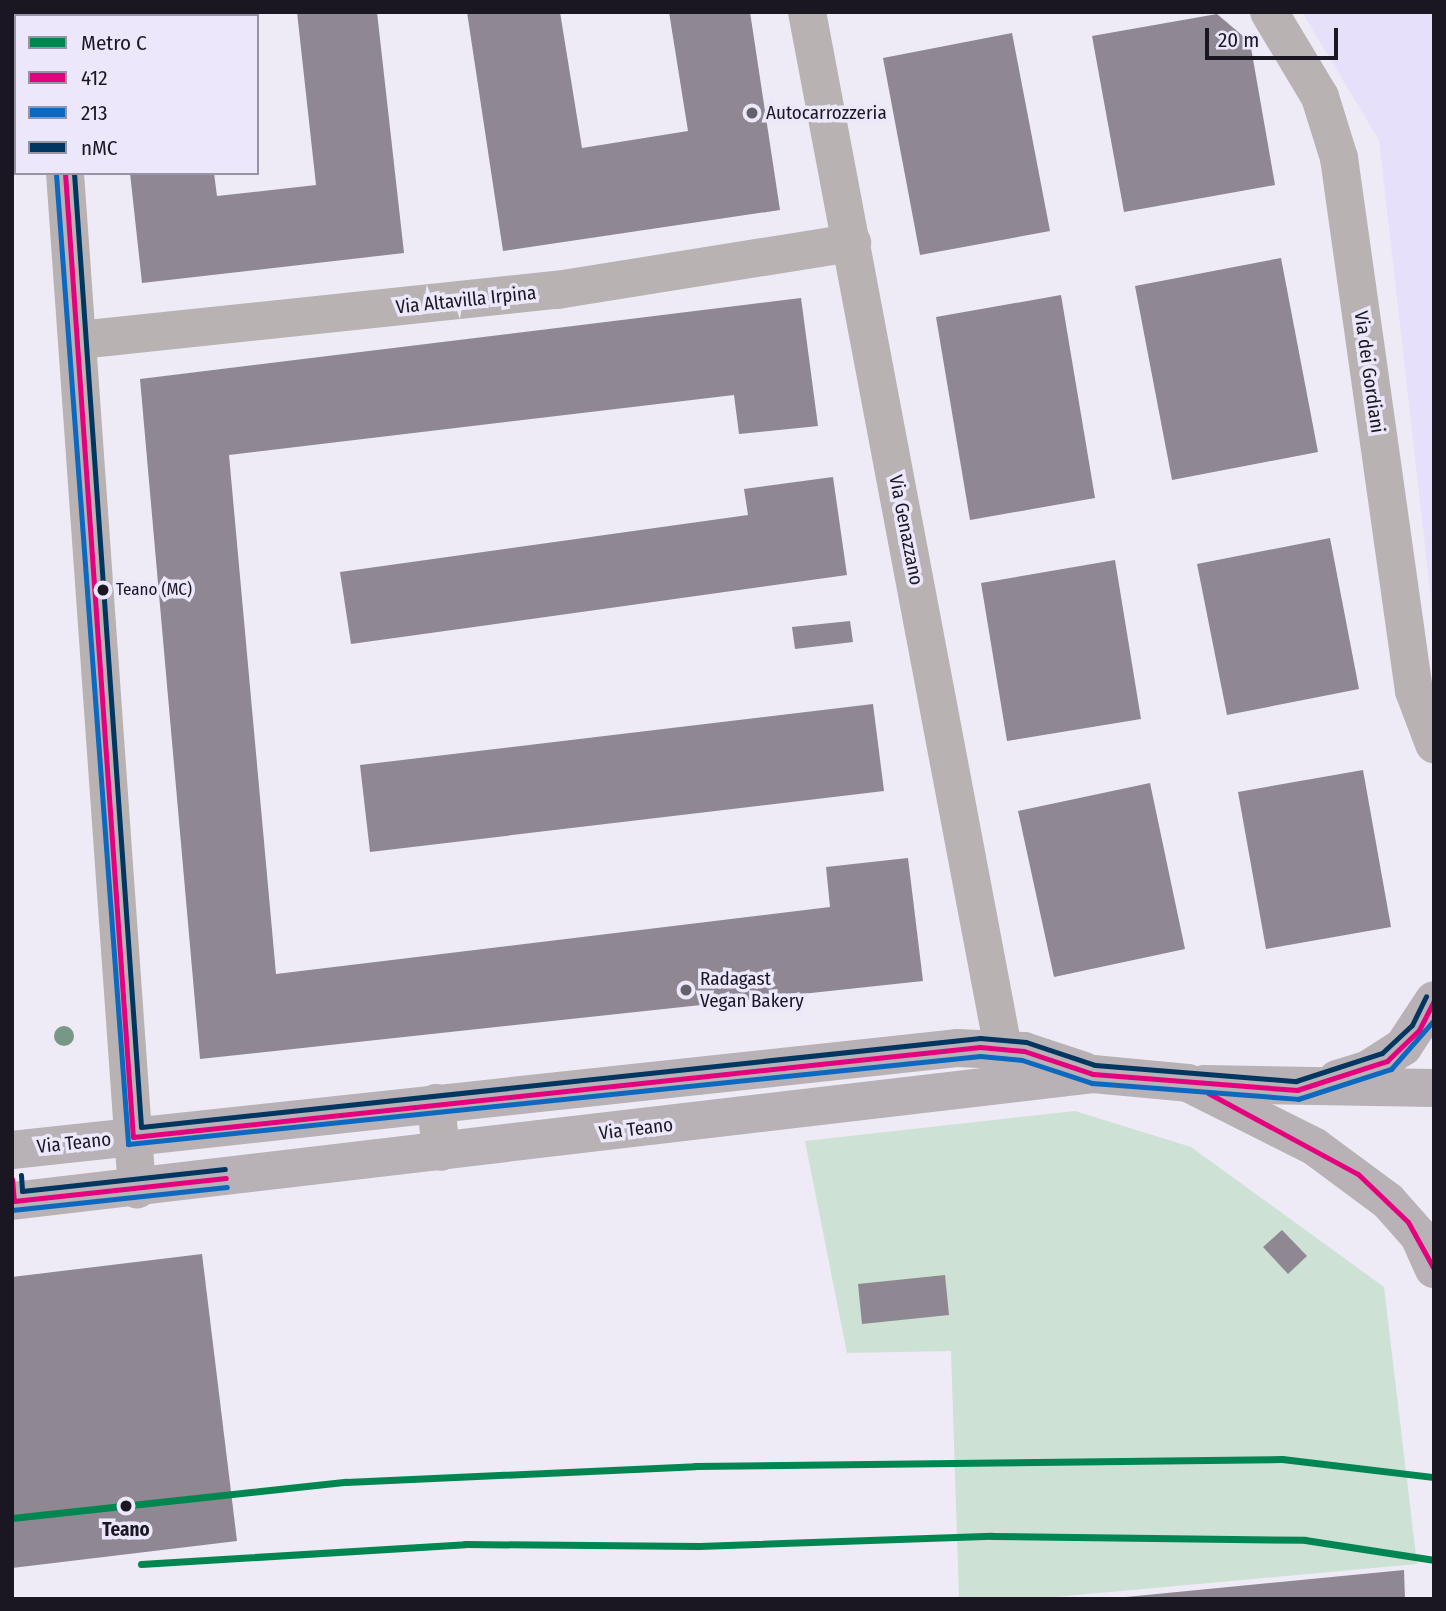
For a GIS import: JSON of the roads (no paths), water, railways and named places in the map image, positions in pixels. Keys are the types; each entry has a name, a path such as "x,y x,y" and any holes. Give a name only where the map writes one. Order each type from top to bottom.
{"street":[{"name":"Via Genazzano","path":"807,12 1003,1048"},
{"name":"Via dei Gordiani","path":"1269,12 1320,97 1342,168 1414,691 1434,744"},
{"path":"65,175 79,340 137,1189"},
{"name":"Via Altavilla Irpina","path":"79,340 544,292 852,243"},
{"path":"1297,1090 1387,1061 1419,1030 1434,1000"},
{"name":"Via Teano","path":"12,1150 436,1103 1003,1048 1093,1074 1188,1083 1358,1174 1408,1222 1434,1269"},
{"name":"Via Teano","path":"13,1193 137,1189 1093,1074"},
{"path":"1188,1083 1297,1090 1434,1088"},
{"path":"436,1103 441,1152"}],"metro line":[{"name":"C","path":"12,1518 346,1482 695,1466 1282,1459 1434,1477"},
{"name":"C","path":"141,1564 465,1544 699,1546 992,1536 1305,1540 1434,1560"}],"place":[{"name":"Autocarrozzeria","path":"752,113"},
{"name":"Teano (MC)","path":"103,590"},
{"name":"Radagast Vegan Bakery","path":"686,990"},
{"name":"Teano","path":"126,1506"}]}
